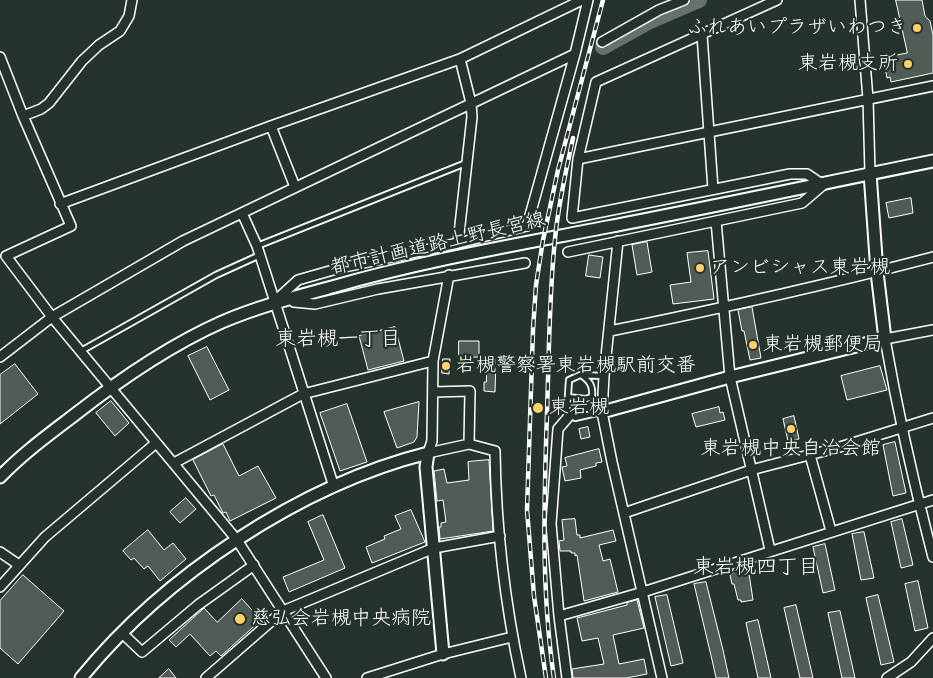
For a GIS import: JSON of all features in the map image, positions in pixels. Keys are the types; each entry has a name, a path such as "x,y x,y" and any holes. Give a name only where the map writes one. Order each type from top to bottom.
{"street":[{"path":"23,116 41,109 49,103 82,60 99,45 120,31 129,16 132,0"},
{"path":"60,204 460,59 582,0"},
{"path":"274,302 298,280 340,268 458,243 526,226 575,54 588,0"},
{"path":"602,42 659,10 684,0"},
{"path":"568,252 802,203 823,185 807,174 790,174 572,218 578,159 596,82 777,0"},
{"path":"860,0 868,99 870,174 884,340 919,504 933,557"},
{"path":"702,35 713,189"},
{"path":"0,357 52,317 183,241 575,54"},
{"path":"0,56 23,116 71,226 3,258 238,540 326,678"},
{"path":"458,243 472,117 471,103 460,59"},
{"path":"578,159 708,134 933,86"},
{"path":"271,126 296,187"},
{"name":"都市計画道路上野長宮線","path":"0,477 17,460 111,386 156,356 213,326 274,302 378,274 477,252 823,185 933,161"},
{"path":"242,213 258,250 334,487"},
{"path":"716,221 730,378 770,550"},
{"path":"618,241 602,412 662,678"},
{"path":"610,331 723,308 878,272 933,257"},
{"path":"288,298 294,302 315,304 449,275 525,263"},
{"path":"443,654 426,467 432,441 433,361 449,275"},
{"path":"602,412 730,378 884,340 933,330"},
{"path":"174,463 303,394 433,361"},
{"path":"433,392 470,391 469,444"},
{"path":"567,678 559,616 551,524 558,428 570,415"},
{"path":"624,513 751,470 810,455 933,418"},
{"path":"0,587 44,537 156,443"},
{"path":"81,678 122,633 190,573 284,511 334,487 409,458 469,444 495,451 496,505 512,637 521,678"},
{"path":"810,455 831,531"},
{"path":"559,616 643,592 770,550 933,500"},
{"path":"206,678 283,612 434,548 500,536"},
{"path":"0,552 19,565"},
{"path":"122,633 142,652 198,605 254,565"},
{"path":"367,678 443,654 512,637"},
{"path":"887,678 911,662 933,638"}],"lane":[{"path":"81,351 258,250 466,163"},
{"path":"568,397 585,399 592,396 593,387 588,379 580,374"},
{"path":"602,412 575,418 567,410 570,380 580,374 604,376"}],"building":[{"path":"896,0 922,0 925,16 930,21 933,35 933,73 891,82 890,77 887,78 884,62 887,61 886,57 907,53"},
{"path":"911,198 913,213 889,218 886,203"},
{"path":"647,242 652,272 637,275 632,245"},
{"name":"アンビシャス東岩槻","path":"708,251 714,299 673,304 670,285 691,282 687,253"},
{"path":"589,255 603,257 600,278 586,276"},
{"path":"752,307 761,358 750,360 738,310"},
{"path":"395,327 404,361 368,370 359,336"},
{"path":"459,341 479,341 479,357 459,357"},
{"path":"207,347 229,390 210,400 188,356"},
{"path":"443,359 450,359 449,374 442,373"},
{"path":"487,359 496,360 495,392 484,391"},
{"path":"15,364 38,394 0,424 0,375"},
{"path":"880,366 887,390 847,400 841,376"},
{"path":"111,401 129,423 115,436 96,413"},
{"path":"419,402 417,437 414,442 397,448 384,412"},
{"path":"347,404 367,462 340,471 320,413"},
{"path":"719,407 720,413 723,412 725,420 696,427 692,414"},
{"path":"794,416 799,439 788,441 783,419"},
{"path":"588,427 590,437 581,439 579,429"},
{"path":"895,442 906,493 893,496 883,445"},
{"path":"223,444 239,476 258,466 276,498 230,521 226,512 223,513 214,495 211,496 193,460"},
{"path":"599,449 602,462 596,463 596,466 580,470 581,478 565,481 562,467 567,466 565,458"},
{"path":"489,460 493,531 440,539 439,527 441,527 441,523 446,522 443,500 437,501 434,471 444,469 447,483 469,480 468,462"},
{"path":"186,498 196,509 180,523 170,512"},
{"path":"411,510 425,542 372,563 366,547 385,539 384,536 401,529 395,516"},
{"path":"323,515 345,568 289,592 283,577 324,560 308,522"},
{"path":"575,519 577,535 580,535 580,538 613,530 616,541 599,545 603,561 610,559 618,592 584,601 577,555 575,556 575,553 571,553 571,551 560,551 559,541 564,540 562,520"},
{"path":"902,519 913,565 901,568 891,522"},
{"path":"148,530 164,550 173,543 186,559 160,581 148,566 144,569 134,558 131,560 123,551"},
{"path":"864,532 874,578 861,580 852,534"},
{"path":"825,544 835,590 823,593 813,547"},
{"path":"748,567 753,600 741,602 741,600 738,600 730,575 732,574 731,571"},
{"path":"23,575 64,611 18,664 0,648 0,601"},
{"path":"918,581 928,628 915,631 905,584"},
{"path":"706,582 729,678 716,678 694,584"},
{"path":"667,595 683,663 671,666 655,597"},
{"path":"878,595 894,662 881,665 866,598"},
{"path":"242,599 261,620 221,656 216,651 210,656 190,634 176,647 169,640 204,608 217,622"},
{"path":"637,600 644,628 613,635 619,664 644,659 647,674 626,678 573,678 572,669 604,664 598,638 582,641 577,618 627,605 627,603"},
{"path":"796,605 813,678 800,678 784,608"},
{"path":"840,611 855,678 842,678 828,613"},
{"path":"758,620 771,678 758,678 746,623"},
{"path":"169,669 176,678 159,678"}],"waterway":[{"path":"603,47 648,22 699,0"}],"railway":[{"path":"546,678 534,596 527,510 536,285 543,240 558,170 603,0"},
{"path":"554,678 547,612 544,546 550,326 556,226 573,138"}],"place":[{"name":"ふれあいプラザいわつき","path":"917,28"},
{"name":"東岩槻支所","path":"908,64"},
{"name":"アンビシャス東岩槻","path":"700,268"},
{"name":"東岩槻郵便局","path":"753,345"},
{"name":"岩槻警察署東岩槻駅前交番","path":"446,366"},
{"name":"東岩槻","path":"538,408"},
{"name":"東岩槻中央自治会館","path":"791,429"},
{"name":"慈弘会岩槻中央病院","path":"240,619"}],"district":[{"name":"東岩槻一丁目","path":"338,339"},
{"name":"東岩槻四丁目","path":"756,567"}]}
